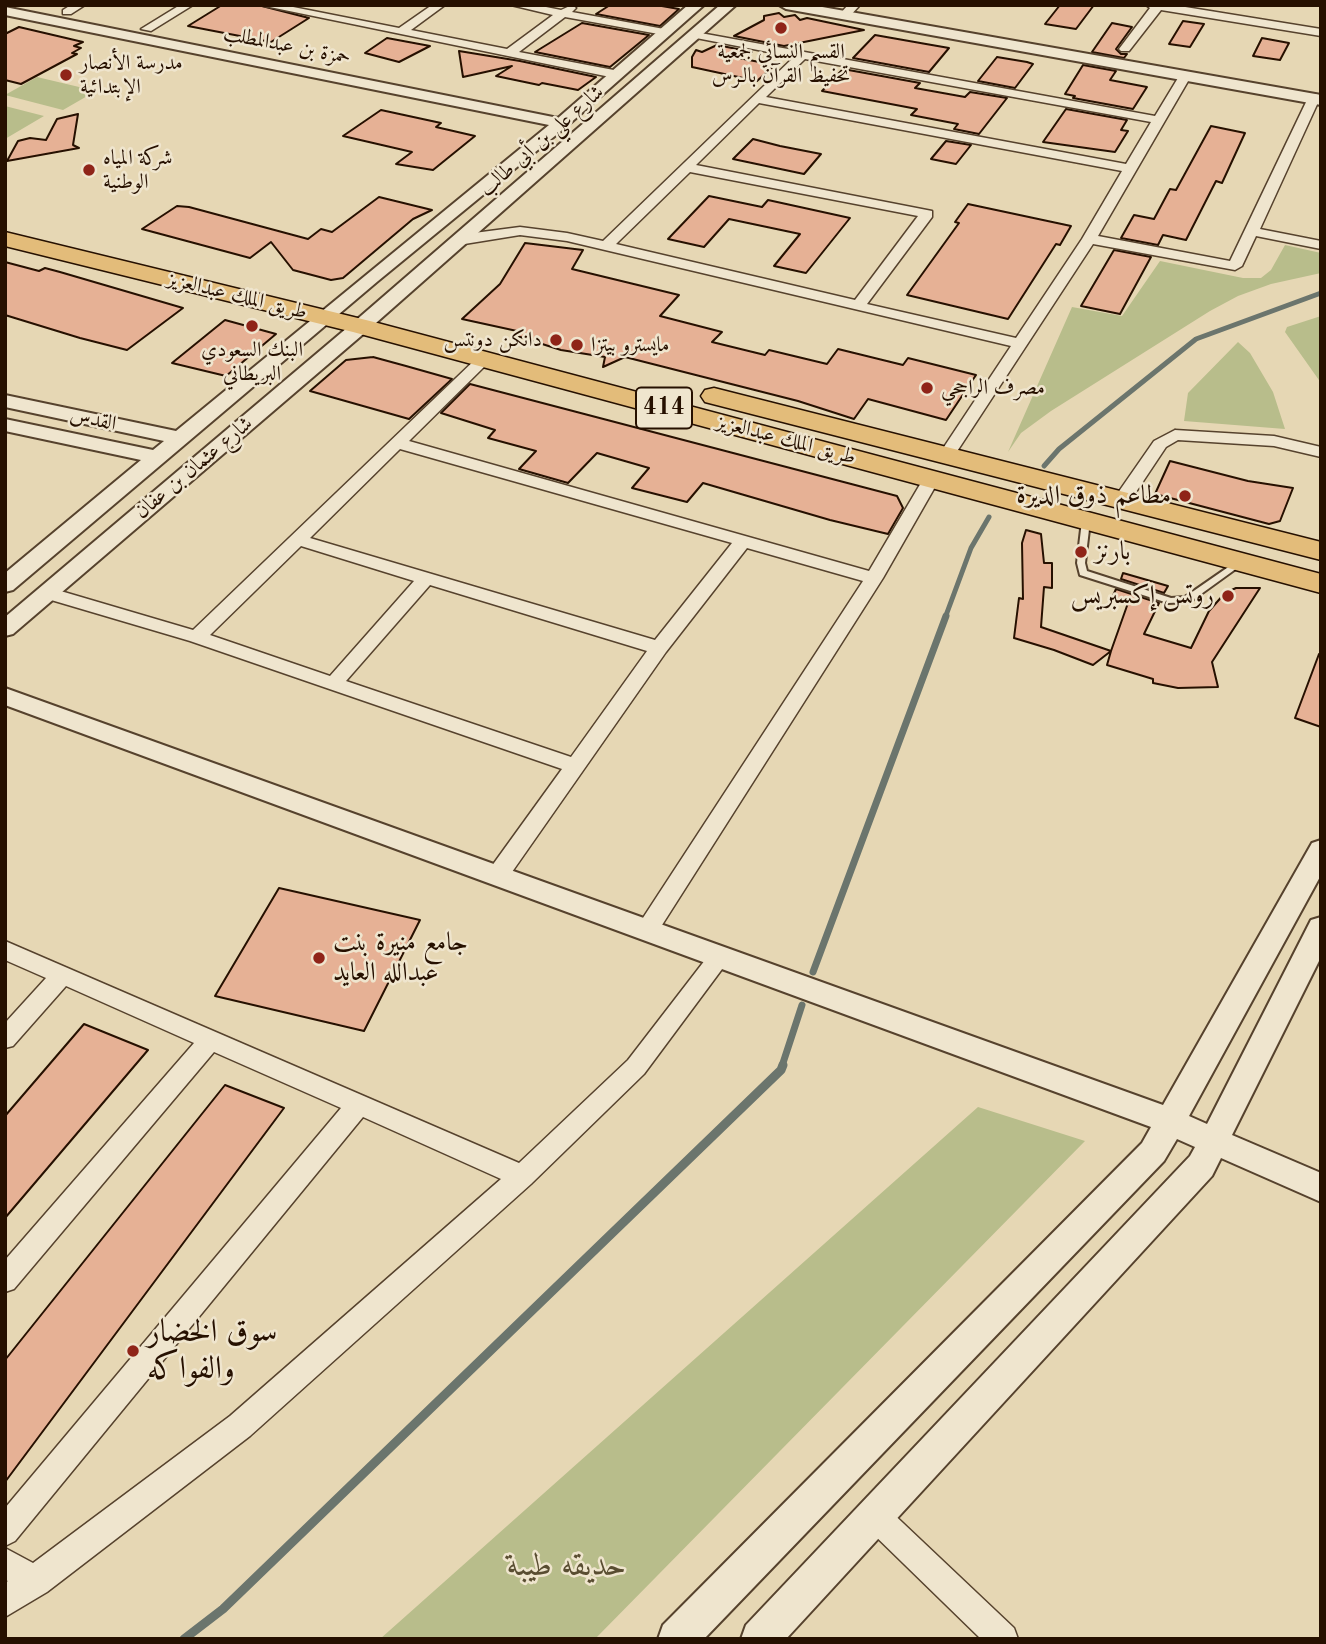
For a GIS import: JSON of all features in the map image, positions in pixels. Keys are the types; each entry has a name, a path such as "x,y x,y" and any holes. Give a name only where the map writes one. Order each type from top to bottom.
{"highway":[{"name":"طريق الملك عبدالعزيز","path":"5,216 374,315 1321,551"},
{"name":"طريق الملك عبدالعزيز","path":"5,239 338,305"},
{"name":"طريق الملك عبدالعزيز","path":"374,315 484,359 1321,584"}],"street":[{"name":"حمزة بن عبدالمطلب","path":"31,5 73,9 147,29 565,120"},
{"path":"147,29 188,5"},
{"path":"265,5 615,74"},
{"path":"401,32 440,5"},
{"path":"516,5 664,32"},
{"path":"510,53 574,5"},
{"name":"شارع علي بن أبي طالب","path":"338,305 565,120 696,5"},
{"name":"شارع علي بن أبي طالب","path":"374,315 729,5"},
{"path":"786,5 850,10 1185,76 1317,99 1235,266 1090,239"},
{"path":"867,5 1084,42"},
{"path":"1125,49 1154,6 1321,33"},
{"name":"حمزة بن عبدالمطلب","path":"5,11 565,120"},
{"path":"695,35 1159,120"},
{"path":"606,246 802,55"},
{"path":"946,456 1090,239 1185,76"},
{"path":"756,99 1130,169"},
{"path":"687,167 927,214 858,306"},
{"path":"457,243 479,236 520,231 567,237 1020,344"},
{"path":"1251,231 1321,245"},
{"name":"شارع عثمان بن عفان","path":"7,582 338,305"},
{"name":"شارع عثمان بن عفان","path":"5,629 374,315"},
{"path":"197,637 484,359"},
{"name":"القدس","path":"5,401 180,438"},
{"name":"القدس","path":"5,425 158,457"},
{"path":"1122,500 1160,444 1175,435 1274,441 1321,452"},
{"path":"397,443 874,578"},
{"path":"647,930 874,578 932,480"},
{"path":"298,540 659,648"},
{"path":"497,876 659,648 742,542"},
{"path":"332,684 427,577"},
{"path":"47,593 197,637 574,766"},
{"path":"5,696 1170,1121 1321,1188"},
{"path":"677,1639 1153,1152 1318,865"},
{"path":"760,1639 1202,1166 1321,928"},
{"path":"5,950 522,1177"},
{"path":"5,1602 240,1426 522,1177 636,1067 719,957"},
{"path":"5,1039 63,974"},
{"path":"5,1280 211,1039"},
{"path":"5,1531 359,1104"},
{"path":"875,1516 1003,1639"},
{"path":"5,1563 36,1581"}],"lane":[{"path":"1086,521 1081,563 1083,573 1171,601 1187,600 1240,562"}],"green space":[{"path":"37,77 96,91 63,110 5,95"},
{"path":"5,106 44,116 5,139"},
{"path":"1285,245 1321,253 1321,273 1271,284 1238,296 1210,311 1051,411 1021,433 1008,452 1072,307 1122,316 1160,261 1243,278 1261,278 1271,270"},
{"path":"1321,316 1321,383 1285,332 1287,327"},
{"path":"1238,342 1250,353 1273,392 1285,429 1184,421 1188,393"},
{"name":"حديقه طيبة","path":"978,1107 1085,1141 595,1639 380,1639"}],"building":[{"path":"222,5 258,5 309,18 271,42 188,26"},
{"path":"610,5 656,5 679,9 660,26 596,14"},
{"path":"1060,5 1094,5 1076,29 1045,24"},
{"path":"779,13 784,17 795,15 800,20 807,18 864,30 784,46 734,36 764,20 764,16"},
{"path":"1183,21 1204,24 1190,47 1169,44"},
{"path":"582,23 649,35 610,67 535,52"},
{"path":"1112,23 1132,27 1116,49 1121,54 1127,54 1124,58 1092,52"},
{"path":"19,27 83,42 74,46 81,48 72,53 77,54 21,84 5,80 5,34"},
{"path":"875,35 949,48 929,72 853,58"},
{"path":"387,38 430,46 399,62 365,53"},
{"path":"1262,38 1289,43 1280,60 1253,56"},
{"path":"717,45 752,52 728,56 775,65 757,81 692,67 692,57 696,50 702,52"},
{"path":"459,51 596,77 578,90 496,76 512,66 463,77"},
{"path":"997,57 1033,64 1015,88 978,81"},
{"path":"1083,65 1116,71 1110,80 1147,87 1133,109 1073,98 1075,96 1065,94"},
{"path":"843,69 920,83 915,88 965,97 970,92 1007,98 979,134 954,129 958,124 911,115 917,109 822,91"},
{"path":"1066,109 1127,120 1121,130 1128,131 1115,152 1043,142"},
{"path":"381,110 441,123 436,127 475,136 433,170 396,164 412,152 343,136"},
{"path":"78,114 73,145 79,148 7,161 18,141 30,138 46,140 57,119"},
{"path":"1211,126 1245,133 1222,183 1216,181 1186,240 1163,235 1158,245 1121,238 1134,215 1154,219 1170,189 1176,190"},
{"path":"753,139 821,154 804,174 733,159"},
{"path":"946,141 971,145 956,164 931,159"},
{"path":"709,196 762,207 768,200 850,218 806,273 774,266 800,234 729,219 704,247 668,239"},
{"path":"379,197 432,210 413,219 343,278 331,280 293,270 271,242 250,258 142,229 177,206 308,239 321,229 332,232"},
{"path":"968,204 1071,226 1060,245 1056,244 1008,319 907,295 959,223 955,222"},
{"path":"525,243 583,250 572,269 679,295 660,316 722,332 712,342 765,355 769,350 827,364 838,349 903,365 908,358 976,375 946,420 868,399 854,419 798,401 625,357 603,367 605,357 561,350 514,335 517,331 462,319 500,284"},
{"path":"1114,250 1151,257 1120,314 1081,306"},
{"path":"5,262 39,271 45,268 183,308 127,350 80,338 5,315"},
{"path":"225,320 276,334 226,376 172,363"},
{"path":"373,357 452,379 409,419 310,391 346,360"},
{"path":"470,384 897,496 903,508 888,534 703,483 687,502 632,488 649,468 597,453 568,483 519,469 536,451 488,438 495,430 441,413"},
{"path":"1170,461 1248,481 1293,488 1280,521 1269,524 1155,494"},
{"path":"1026,530 1041,534 1044,563 1052,563 1052,588 1044,587 1041,627 1111,651 1093,665 1014,638 1019,598 1023,599 1022,543"},
{"path":"1123,573 1168,586 1164,593 1121,579"},
{"path":"1236,588 1260,588 1212,662 1218,687 1178,688 1153,683 1153,679 1107,665 1128,603 1112,598 1116,589 1159,603 1144,634 1191,648 1209,611 1225,593"},
{"path":"1319,654 1321,655 1321,727 1295,718"},
{"name":"جامع منيرة بنت عبدالله العايد","path":"279,888 420,920 364,1031 215,996"},
{"path":"84,1024 148,1050 5,1218 5,1116"},
{"path":"225,1085 284,1108 5,1482 5,1360"}],"waterway":[{"path":"1044,466 1059,449 1196,339 1321,293"},
{"path":"945,618 971,548 989,517"},
{"path":"813,972 946,616"},
{"path":"782,1066 802,1005"},
{"path":"184,1639 223,1609 781,1070 783,1065"}],"place":[{"name":"القسم النسائي لجمعية تحفيظ القرآن بالـرس","path":"781,28"},
{"name":"مدرسة الأنصار الإبتدائية","path":"66,75"},
{"name":"شركة المياه الوطنية","path":"89,170"},
{"name":"البنك السعودي البريطاني","path":"252,326"},
{"name":"دانكن دونتس","path":"556,340"},
{"name":"مايسترو بيتزا","path":"577,345"},
{"name":"مصرف الراجحي","path":"927,388"},
{"name":"مطاعم ذوق الديرة","path":"1185,496"},
{"name":"بارنز","path":"1081,552"},
{"name":"روتس إكسبريس","path":"1228,596"},
{"name":"جامع منيرة بنت عبدالله العايد","path":"319,958"},
{"name":"سوق الخضار والفواكه","path":"133,1351"}]}
